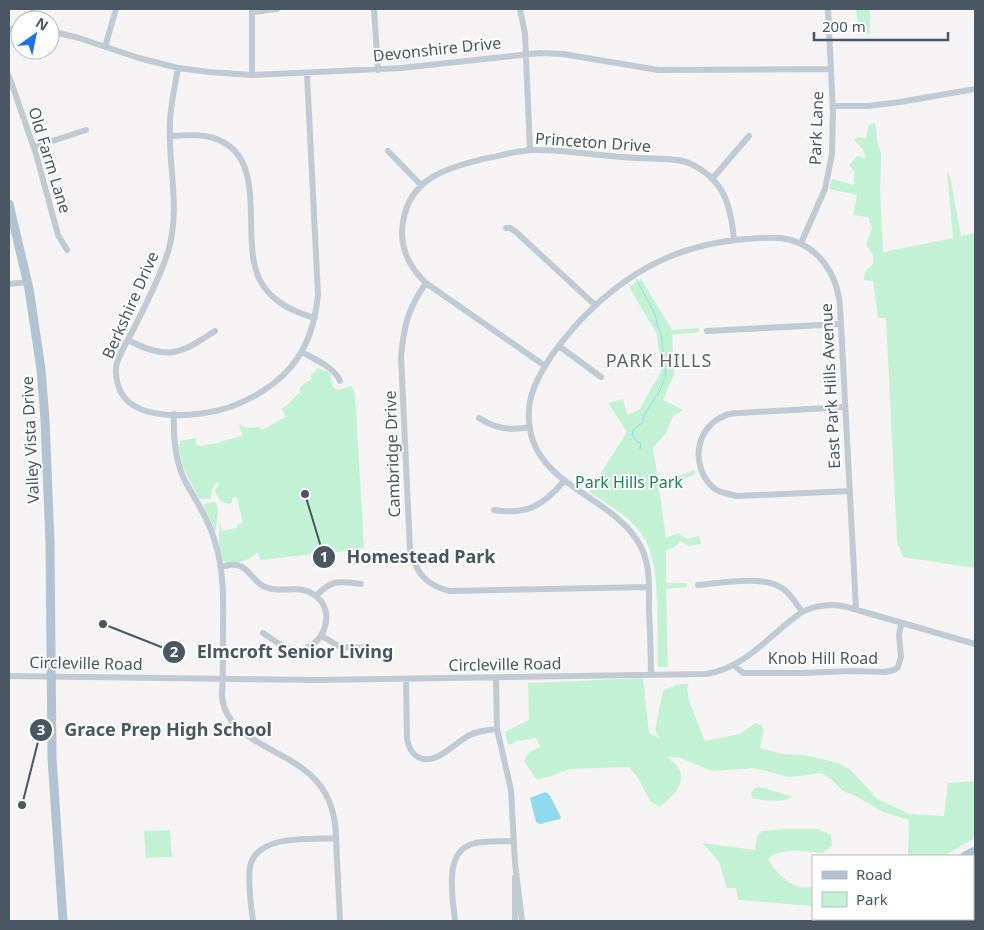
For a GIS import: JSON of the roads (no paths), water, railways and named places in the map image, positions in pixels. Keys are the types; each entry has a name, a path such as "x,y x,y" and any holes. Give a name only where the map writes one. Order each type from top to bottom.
{"main road":[{"name":"Valley Vista Drive","path":"9,204 28,282 41,369 47,452 50,552 52,758 62,921"}],"street":[{"path":"105,47 116,9"},
{"path":"252,75 253,10 277,9"},
{"path":"374,9 378,70"},
{"path":"520,9 525,29 530,150"},
{"name":"Park Lane","path":"801,243 827,180 832,154 833,106 828,9"},
{"name":"Devonshire Drive","path":"60,33 178,68 252,75 378,70 540,52 658,70 830,69"},
{"name":"Berkshire Drive","path":"178,68 171,114 170,136 175,198 174,218 168,251 156,284 117,364 116,378 119,389 136,408 157,413 174,414 214,411 258,394 280,378 302,352 308,340 315,318 318,278 307,74"},
{"name":"Old Farm Lane","path":"9,76 34,147 58,234 67,250"},
{"path":"833,106 868,106 900,102 975,88"},
{"path":"34,147 86,130"},
{"path":"170,136 203,136 211,138 224,144 238,155 244,165 248,178 253,258 262,283 279,302 291,310 315,318"},
{"path":"712,179 749,136"},
{"name":"Princeton Drive","path":"545,366 426,283 409,263 404,249 402,233 407,206 421,185 446,170 507,153 530,150 578,152 654,160 682,160 695,166 712,179 727,199 732,217 734,240"},
{"path":"388,151 421,185"},
{"path":"506,228 516,232 595,306"},
{"name":"East Park Hills Avenue","path":"651,675 649,588 643,552 635,537 616,517 551,470 535,446 530,427 529,410 533,391 545,366 559,346 595,306 636,274 685,251 714,242 782,238 801,243 819,257 832,275 839,296 856,609"},
{"path":"9,284 28,282"},
{"name":"Cambridge Drive","path":"426,283 416,297 407,317 401,356 410,550 420,575 433,586 450,591 649,588"},
{"path":"707,331 841,324"},
{"path":"128,340 152,351 176,352 192,347 215,331"},
{"path":"559,346 601,377"},
{"path":"302,352 338,375 340,381"},
{"path":"845,407 724,415 705,430 699,447 698,463 704,476 714,488 737,496 850,491"},
{"path":"174,414 175,448 178,460 185,480 216,542 221,567 224,594 223,705 228,718 244,734 298,764 312,775 324,792 334,818 340,921"},
{"path":"479,418 487,424 507,429 530,427"},
{"path":"494,510 516,512 534,508 548,499 564,481"},
{"path":"221,567 241,566 254,580 267,588 275,590 303,589 316,596 322,603 326,613 326,623 322,636 308,647 296,650 285,647 263,633"},
{"path":"316,596 326,585 333,582 341,581 361,584"},
{"path":"698,585 756,581 768,582 786,592 802,612"},
{"name":"Circleville Road","path":"9,676 318,680 706,674 719,672 735,666 802,612 814,606 826,604 856,609 901,624 975,644"},
{"name":"Knob Hill Road","path":"735,666 743,672 885,672 894,670 898,667 901,658 899,635 901,624"},
{"path":"322,636 340,647 367,648"},
{"path":"496,678 497,729 511,790 515,863 515,921"},
{"path":"406,679 407,740 410,749 417,756 426,759 435,758 470,735 480,731 497,729"},
{"path":"253,921 250,868 254,857 261,848 278,841 336,838"},
{"path":"455,921 452,871 454,861 459,852 473,844 514,841"},
{"path":"515,863 522,921"}],"water":[{"path":"545,792 549,794 561,817 560,819 540,824 536,822 530,798"}],"waterway":[{"path":"636,279 655,314 661,333 666,376 659,392 643,418 643,422 633,430 632,435 637,442 641,443 640,449"}],"place":[{"name":"Homestead Park","path":"305,494"},
{"name":"Elmcroft Senior Living","path":"103,624"},
{"name":"Grace Prep High School","path":"22,805"}],"district":[{"name":"PARK HILLS","path":"659,361"}],"park label":[{"name":"Park Hills Park","path":"629,482"}]}
